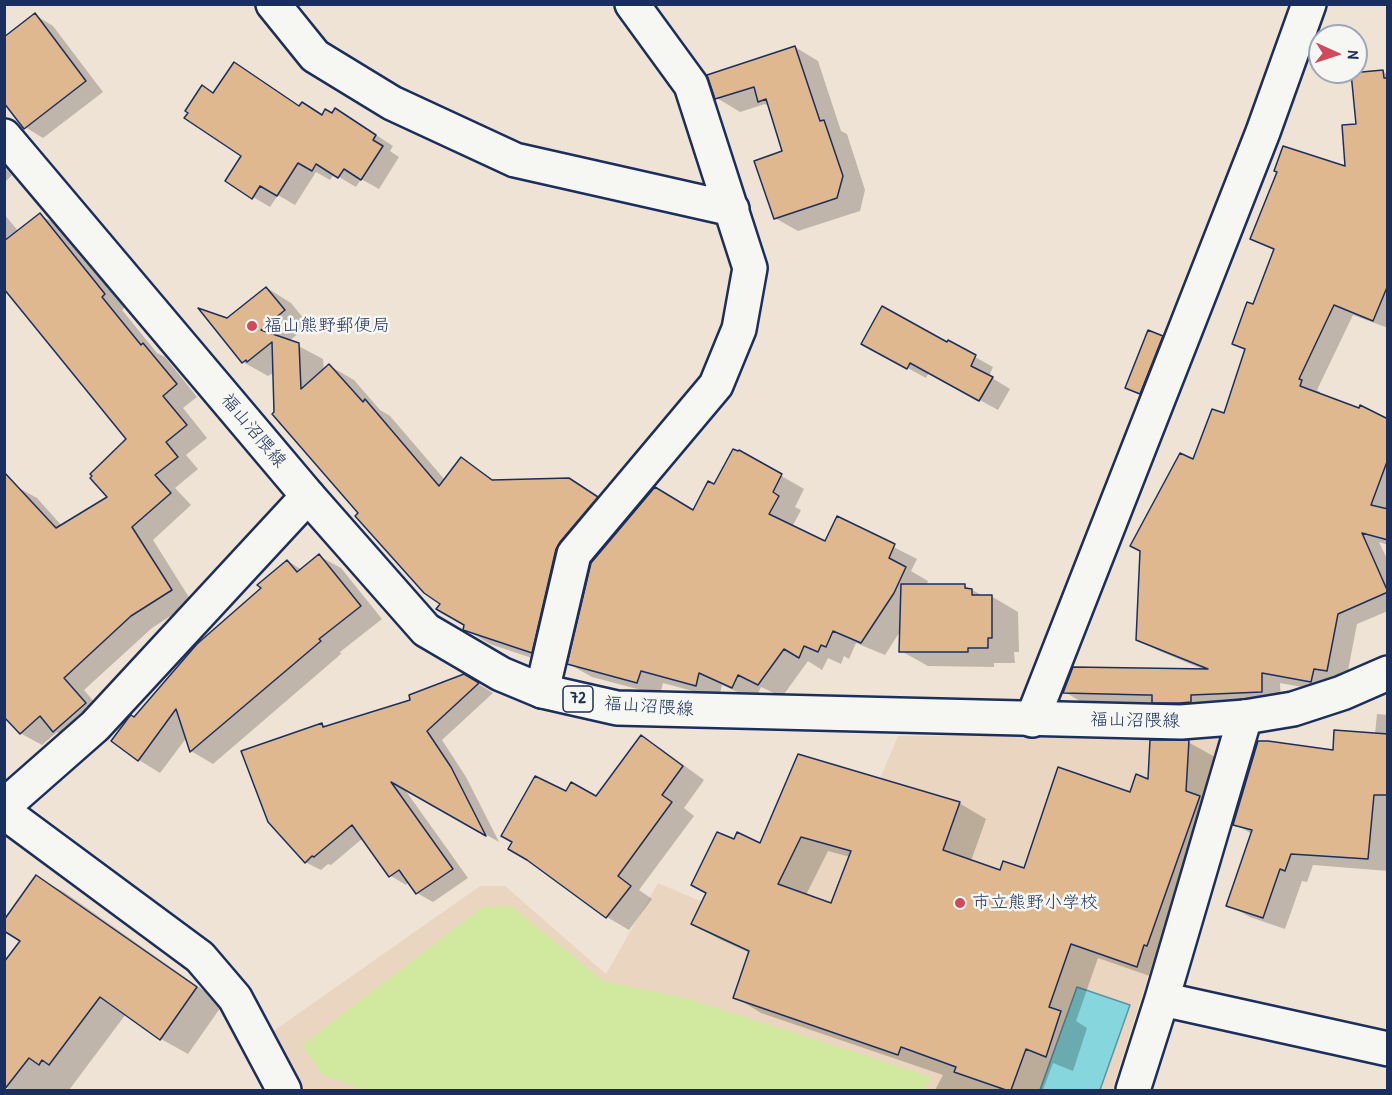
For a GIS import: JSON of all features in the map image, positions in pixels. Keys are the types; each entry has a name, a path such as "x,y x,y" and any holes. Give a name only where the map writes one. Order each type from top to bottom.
{"street":[{"path":"273,4 315,56 392,103 515,160 732,209"},
{"path":"542,692 574,554 716,385 739,329 750,268 692,85 632,4"},
{"path":"1032,720 1263,132 1310,4"},
{"name":"福山沼隈線","path":"4,136 308,496 426,630 501,674 542,692 616,708 1181,722 1245,717 1293,709 1342,693 1388,673"},
{"path":"4,806 95,726 308,496"},
{"path":"1133,1090 1245,717"},
{"path":"4,812 200,957 235,998 284,1090"},
{"path":"1162,999 1388,1050"}],"shaded area":[{"name":"市立熊野小学校","path":"898,736 1224,736 1112,1090 306,1090 298,1083 272,1032 480,886 505,886 606,974 658,883 742,919 803,784 868,807"}],"green space":[{"path":"511,906 603,981 689,999 931,1077 924,1090 365,1090 323,1075 302,1045 483,907"}],"water":[{"path":"1077,987 1130,1005 1100,1090 1040,1090"}],"building":[{"path":"35,13 86,81 24,129 4,103 4,37"},
{"path":"795,46 820,121 824,120 843,176 837,198 774,219 754,161 782,151 766,99 758,102 754,87 715,99 707,75"},
{"path":"234,62 299,106 302,102 322,115 325,109 332,113 335,108 376,135 373,140 383,146 361,180 344,169 338,178 316,164 312,171 298,163 277,196 260,186 252,199 225,181 241,156 184,118 188,113 185,111 202,85 213,93"},
{"path":"1383,70 1384,78 1388,78 1388,285 1373,321 1334,305 1299,379 1302,380 1300,386 1359,408 1360,405 1388,419 1388,459 1371,505 1388,509 1388,540 1362,533 1388,592 1338,614 1327,671 1314,669 1311,682 1262,673 1262,692 1191,695 1191,702 1180,703 1152,703 1152,695 1063,693 1073,667 1208,669 1136,640 1140,551 1130,546 1180,453 1193,459 1212,409 1224,413 1245,349 1232,344 1247,302 1253,304 1274,249 1250,239 1277,172 1274,171 1283,146 1345,166 1342,125 1356,124 1352,84 1368,84 1368,71"},
{"path":"40,213 105,294 102,297 141,345 143,343 177,384 163,396 187,425 166,442 178,457 155,475 171,493 132,527 172,590 131,616 64,678 86,703 53,732 40,716 20,734 4,717 4,472 56,528 107,497 90,478 92,476 90,474 126,439 4,289 4,241"},
{"path":"266,287 285,310 261,330 299,343 301,389 329,364 363,402 365,399 439,486 461,457 492,480 569,478 598,497 556,549 532,653 463,630 464,625 436,609 440,604 424,593 355,516 358,513 272,414 274,412 272,342 247,362 246,360 242,363 198,308 227,318"},
{"path":"882,306 947,342 948,340 976,355 971,366 993,377 979,401 910,363 907,369 861,344"},
{"path":"1148,330 1163,336 1140,394 1125,388"},
{"path":"733,449 739,450 782,474 773,492 779,496 769,514 825,541 837,516 895,544 889,558 906,567 894,593 861,643 833,631 826,647 821,645 818,652 804,646 799,658 784,649 758,685 738,675 732,688 699,673 696,686 641,671 637,683 567,664 591,563 655,487 693,510 708,481 714,484"},
{"path":"319,554 361,606 319,639 321,641 190,752 176,709 138,761 111,741 129,717 131,715 134,717 197,644 261,588 257,585 287,560 297,572"},
{"path":"901,584 965,584 965,588 972,589 972,595 992,595 992,638 988,638 988,648 968,648 968,652 899,652"},
{"path":"464,674 479,683 427,731 451,767 486,836 391,782 453,869 416,894 399,870 389,877 352,825 305,863 268,822 241,751 322,723 323,727 410,700 409,695"},
{"path":"1334,730 1388,734 1388,795 1374,795 1368,859 1291,854 1285,871 1280,869 1263,918 1226,906 1252,830 1233,825 1258,741 1333,750"},
{"path":"641,735 683,766 662,795 672,802 618,876 631,886 606,918 527,860 508,849 512,842 501,836 535,776 566,791 571,782 596,796"},
{"path":"1150,740 1189,740 1186,791 1200,796 1147,946 1144,945 1137,967 1071,944 1049,1007 1061,1011 1046,1057 1026,1049 1011,1090 954,1072 956,1067 901,1047 898,1055 733,998 749,951 691,924 706,893 691,885 717,832 734,839 737,832 760,843 798,754 960,802 943,850 1000,870 1003,861 1024,868 1058,767 1130,792 1136,774 1148,779","holes":["801,837 851,851 831,903 778,884"]},
{"path":"36,875 197,987 160,1040 100,997 49,1065 42,1060 39,1065 29,1058 4,1090 4,962 20,941 4,931 4,920"}],"place":[{"name":"福山熊野郵便局","path":"252,326"},
{"name":"市立熊野小学校","path":"960,903"}]}
